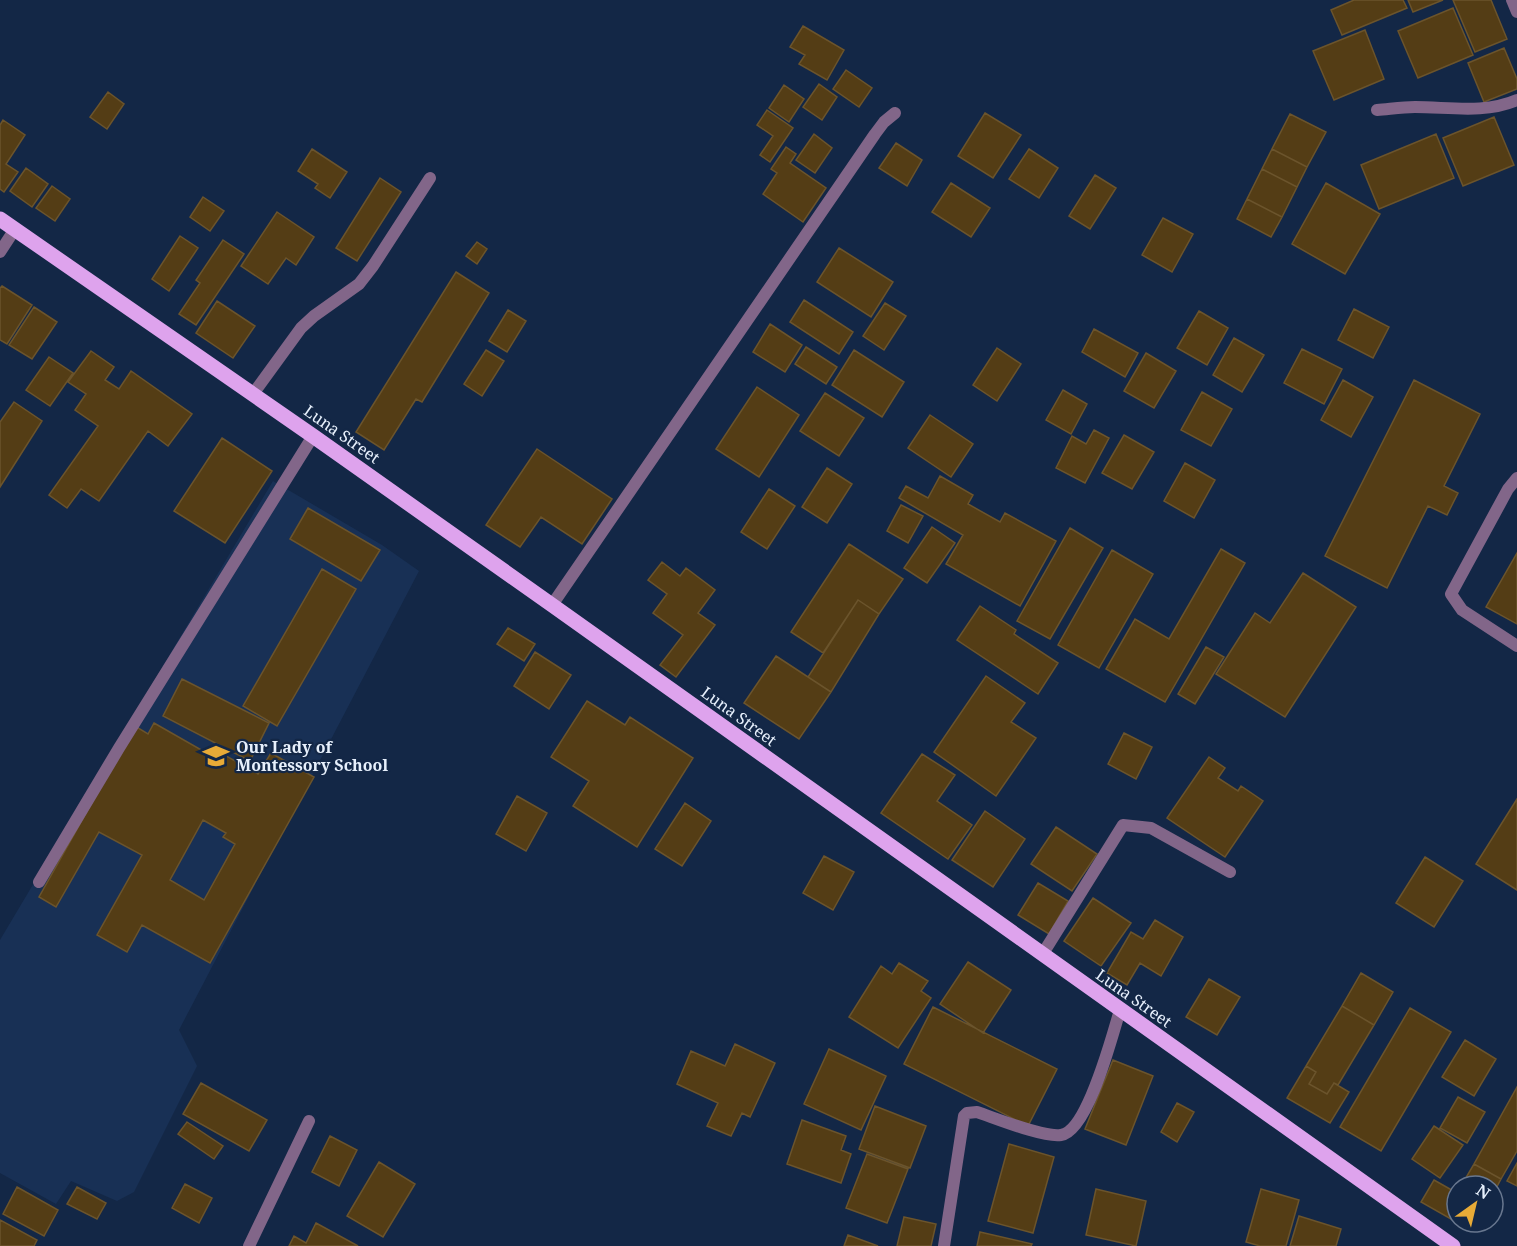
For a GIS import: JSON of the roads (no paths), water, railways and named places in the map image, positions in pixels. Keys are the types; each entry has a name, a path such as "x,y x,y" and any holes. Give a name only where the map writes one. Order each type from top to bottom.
{"main road":[{"name":"Luna Street","path":"0,219 313,436 1453,1246"}],"street":[{"path":"1512,0 1517,12"},
{"path":"1377,110 1414,107 1465,109 1503,106 1517,100"},
{"path":"552,605 875,134 884,122 895,114"},
{"path":"253,394 301,328 358,284 373,266 430,178"},
{"path":"0,252 15,229"},
{"path":"39,882 119,748 313,436"},
{"path":"1517,478 1508,489 1451,594 1462,610 1517,646"},
{"path":"1042,955 1123,825 1151,828 1230,872"},
{"path":"944,1246 964,1116 977,1112 1045,1133 1060,1135 1071,1131 1078,1123 1091,1098 1120,1010"},
{"path":"249,1246 309,1121"}],"place":[{"name":"Our Lady of Montessory School","path":"216,756"}]}
